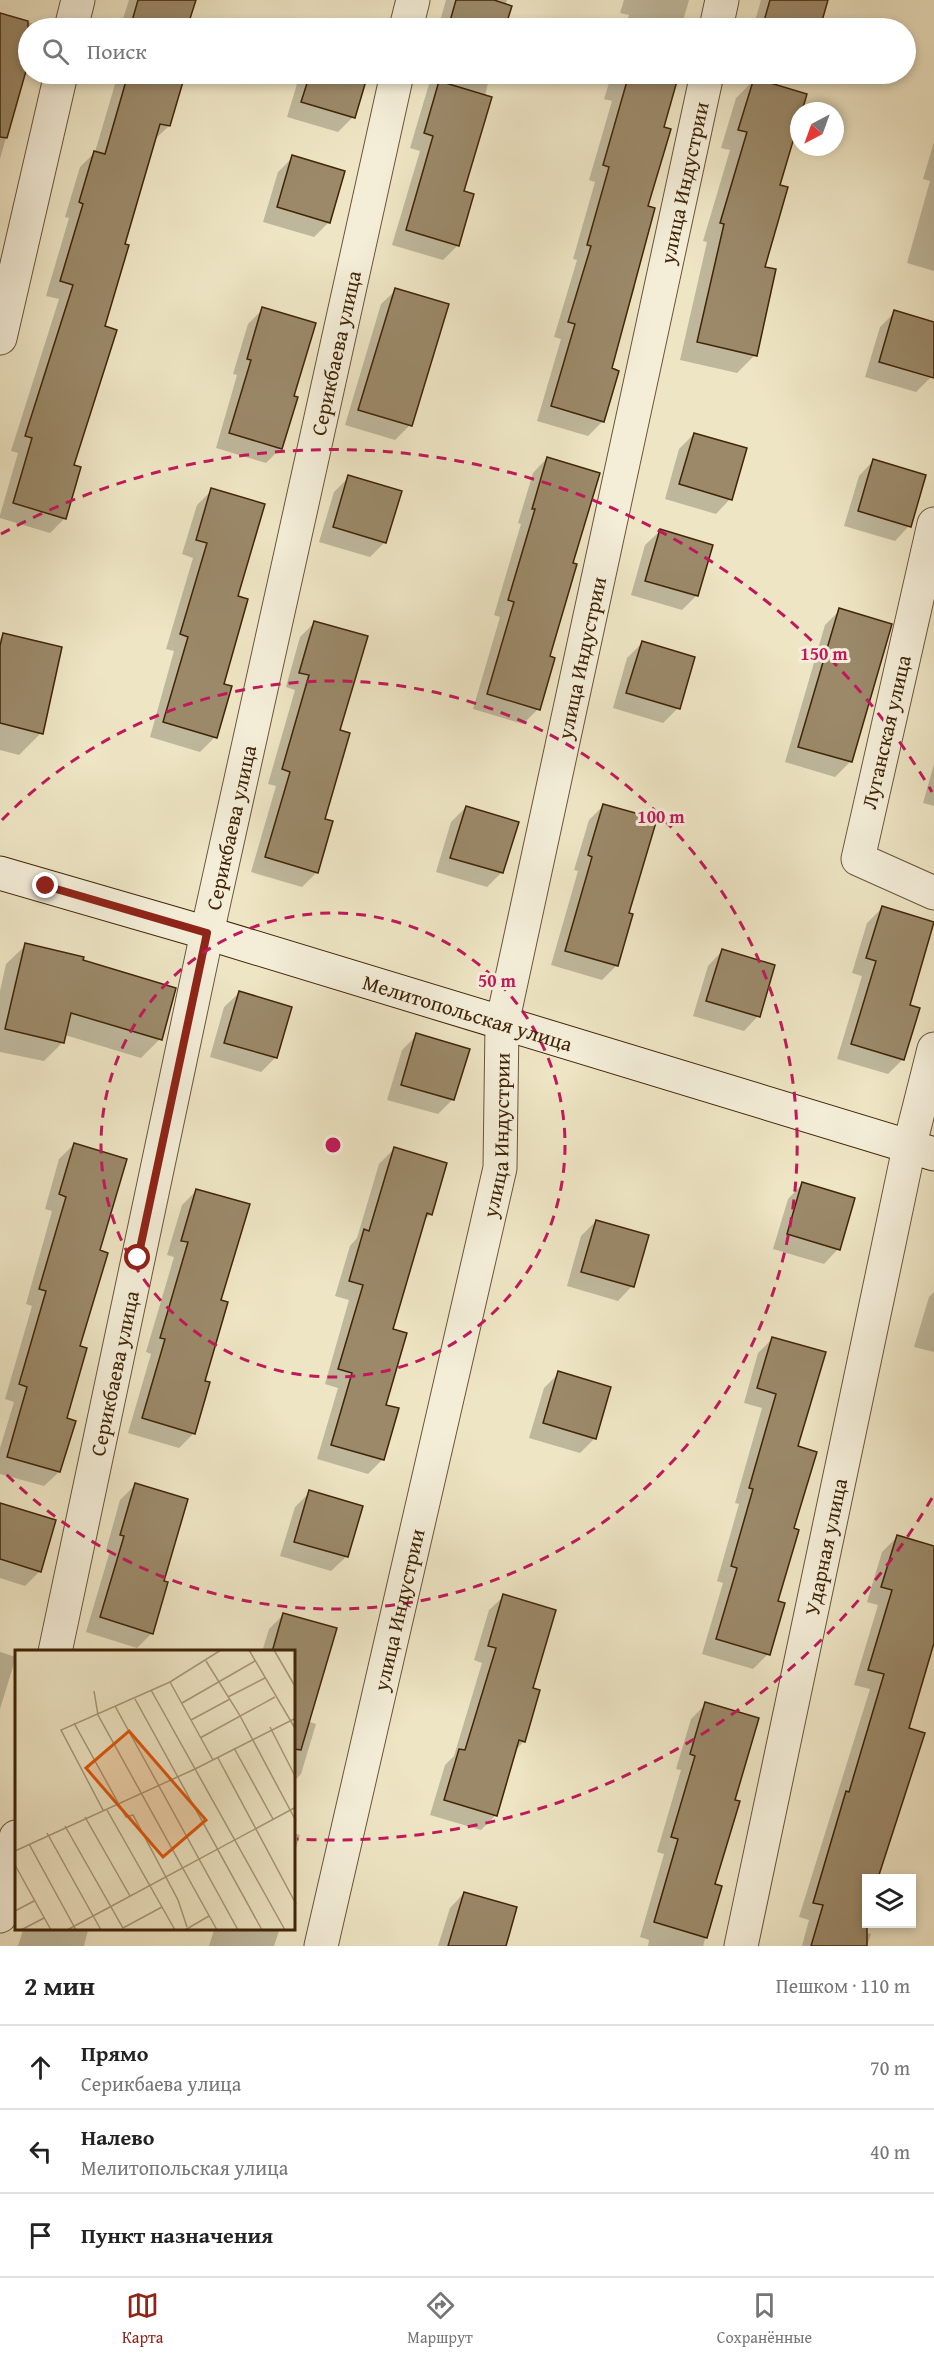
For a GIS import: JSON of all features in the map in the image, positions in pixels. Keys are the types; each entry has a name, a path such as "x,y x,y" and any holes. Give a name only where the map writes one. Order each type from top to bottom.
{"street":[{"path":"74,18 78,0"},
{"path":"408,18 413,0"},
{"path":"718,18 722,0"},
{"path":"0,338 59,84"},
{"name":"Серикбаева улица","path":"56,1650 207,933 395,84"},
{"name":"улица Индустрии","path":"321,1946 500,1168 502,1024 705,84"},
{"name":"Луганская улица","path":"934,524 858,859 934,893"},
{"name":"Мелитопольская улица","path":"0,873 207,933 921,1151"},
{"path":"921,1151 934,1049"},
{"name":"Ударная улица","path":"741,1946 921,1151"},
{"path":"0,1916 15,1842"}],"building":[{"path":"138,0 196,0 190,18 133,18"},
{"path":"456,0 494,0 512,6 508,18 451,18"},
{"path":"770,0 828,0 823,18 765,18"},
{"path":"0,13 18,18 18,84 22,84 7,138 0,137"},
{"path":"125,84 182,84 170,126 160,124 125,244 129,245 105,326 117,330 74,465 81,467 66,519 13,503 32,438 25,436 73,285 60,281 83,204 79,202 94,151 105,154"},
{"path":"307,84 365,84 355,118 301,102"},
{"path":"438,84 449,84 492,97 464,191 474,194 459,246 406,230 433,136 424,133"},
{"path":"626,84 676,84 664,127 671,129 648,206 655,208 612,368 619,371 604,422 551,406 575,324 568,322 591,246 587,245 609,167 603,165"},
{"path":"752,84 774,84 807,94 805,102 790,102 790,151 780,185 788,187 765,267 776,269 757,356 697,342 724,224 720,223 747,132 738,130"},
{"path":"292,155 345,171 330,223 277,207"},
{"path":"395,288 449,304 412,426 358,410"},
{"path":"262,307 316,323 294,396 298,397 282,449 229,433 251,360 247,359"},
{"path":"894,310 934,322 934,378 879,362"},
{"path":"694,433 747,448 732,500 679,484"},
{"path":"547,457 600,473 573,563 577,564 550,656 555,658 540,710 487,694 514,602 508,600 535,509 532,509"},
{"path":"873,459 926,475 911,527 858,511"},
{"path":"348,475 402,491 386,543 333,527"},
{"path":"211,488 265,504 238,596 248,599 224,684 232,686 217,738 163,722 188,637 180,634 207,543 196,540"},
{"path":"660,529 713,545 698,596 645,581"},
{"path":"839,608 892,624 852,762 798,747"},
{"path":"314,621 368,636 340,730 350,733 325,819 333,821 318,873 265,857 290,772 282,769 309,675 299,673"},
{"path":"3,633 62,647 43,734 0,723 0,646"},
{"path":"642,641 695,657 680,709 626,693"},
{"path":"603,804 657,819 629,913 633,914 618,966 565,951 592,857 588,855"},
{"path":"466,806 519,822 503,873 450,858"},
{"path":"882,906 934,922 910,1005 920,1008 904,1060 851,1044 876,961 866,958"},
{"path":"25,943 84,957 83,960 176,988 162,1040 71,1013 64,1043 5,1029"},
{"path":"722,949 775,965 760,1017 706,1001"},
{"path":"239,991 292,1007 277,1058 224,1043"},
{"path":"416,1033 470,1049 454,1100 401,1085"},
{"path":"74,1143 127,1159 100,1250 108,1253 80,1346 87,1348 67,1418 76,1421 60,1472 7,1457 27,1387 19,1384 46,1291 39,1289 66,1197 59,1194"},
{"path":"394,1147 447,1163 432,1215 427,1213 393,1329 407,1333 386,1405 399,1408 384,1460 331,1445 352,1373 338,1369 363,1285 349,1281 364,1229 369,1231"},
{"path":"802,1182 855,1198 840,1250 787,1234"},
{"path":"196,1189 250,1204 221,1300 228,1302 205,1381 210,1382 195,1434 142,1418 165,1339 160,1338 188,1242 181,1241"},
{"path":"596,1220 649,1235 634,1287 581,1272"},
{"path":"772,1337 826,1352 798,1446 817,1452 794,1528 799,1530 778,1601 785,1603 770,1655 716,1639 737,1568 731,1566 753,1489 749,1488 776,1394 757,1388"},
{"path":"558,1371 611,1387 596,1439 543,1423"},
{"path":"135,1483 188,1499 164,1581 168,1582 153,1634 100,1617 124,1536 120,1535"},
{"path":"309,1490 363,1506 348,1557 294,1542"},
{"path":"0,1503 56,1520 41,1572 0,1559"},
{"path":"897,1535 934,1546 934,1643 909,1728 925,1733 879,1874 862,1874 862,1928 867,1928 867,1946 811,1946 823,1905 813,1903 884,1674 868,1670 892,1590 881,1587"},
{"path":"503,1594 556,1610 533,1688 540,1690 525,1742 519,1740 497,1816 444,1800 459,1749 465,1750 496,1648 488,1646"},
{"path":"283,1613 337,1628 301,1750 296,1749 296,1650 273,1650"},
{"path":"705,1702 759,1718 735,1800 740,1801 715,1884 722,1886 707,1938 654,1922 678,1839 671,1837 695,1756 690,1754"},
{"path":"464,1892 517,1907 506,1946 448,1946"}],"route":[{"path":"46,886 207,933 138,1258"}]}
